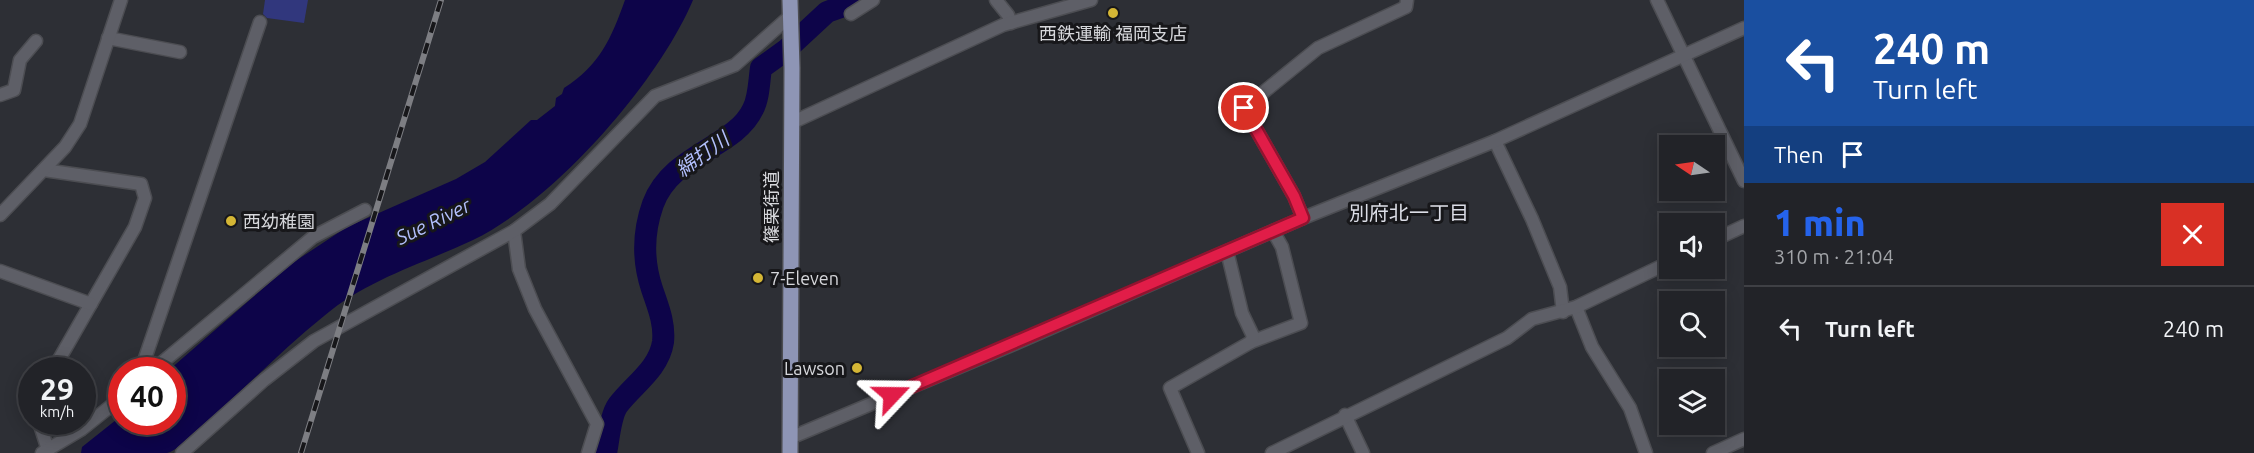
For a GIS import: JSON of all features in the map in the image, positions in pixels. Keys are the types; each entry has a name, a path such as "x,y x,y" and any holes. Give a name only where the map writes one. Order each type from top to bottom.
{"main road":[{"path":"789,17 790,0"},
{"name":"篠栗街道","path":"789,17 792,68 790,445"}],"street":[{"path":"0,214 65,147 80,124 121,0"},
{"path":"851,14 873,0"},
{"path":"996,0 1008,15 1011,23"},
{"path":"791,123 1011,23 1091,0"},
{"path":"1303,218 1294,196 1244,108 1318,48 1406,7 1407,0"},
{"path":"1657,0 1744,181"},
{"path":"182,453 264,380 314,340 514,231 550,204 655,96 735,65 789,17"},
{"path":"145,357 261,22"},
{"path":"790,445 1303,218 1495,141 1744,28"},
{"path":"108,38 180,52"},
{"path":"0,95 14,90 20,60 36,41"},
{"path":"1495,141 1533,219 1556,277 1563,312"},
{"path":"44,170 141,184 146,198 135,227 60,357"},
{"path":"169,357 313,237 365,210"},
{"path":"1725,235 1744,226"},
{"path":"514,231 519,270 535,309 597,424 588,453"},
{"path":"1198,453 1170,388 1251,342 1301,323 1282,247 1273,231"},
{"path":"1227,251 1242,313 1253,336 1251,342"},
{"path":"1272,453 1289,449 1345,415 1507,338 1532,319 1576,307 1659,267"},
{"path":"0,271 91,304"},
{"path":"1576,307 1592,347 1630,408 1646,453"},
{"path":"42,435 45,451 82,429 108,408"},
{"path":"1345,415 1363,453"},
{"path":"1713,453 1744,439"}],"water":[{"name":"Sue River","path":"625,0 693,0 677,33 629,102 569,169 537,198 504,222 473,240 377,282 341,303 275,358 171,452 81,453 82,447 108,426 108,435 186,435 186,357 184,357 291,264 347,227 456,179 485,162 531,120 537,120 555,106 556,98 562,94 564,88 587,70 603,50"}],"building":[{"path":"265,0 308,0 304,23 267,18 263,14"}],"waterway":[{"name":"綿打川","path":"606,453 615,410 651,369 661,352 662,322 649,279 645,247 647,225 653,204 662,187 674,173 732,133 744,122 756,100 761,68 786,50 827,12 861,0"}],"railway":[{"path":"301,453 441,0"}],"place":[{"name":"西鉄運輸 福岡支店","path":"1113,13"},
{"name":"西幼稚園","path":"231,221"},
{"name":"7-Eleven","path":"758,278"},
{"name":"Lawson","path":"857,368"}],"district":[{"name":"別府北一丁目","path":"1409,212"}],"route":[{"path":"892,395 1303,218 1294,196 1244,108"}]}
